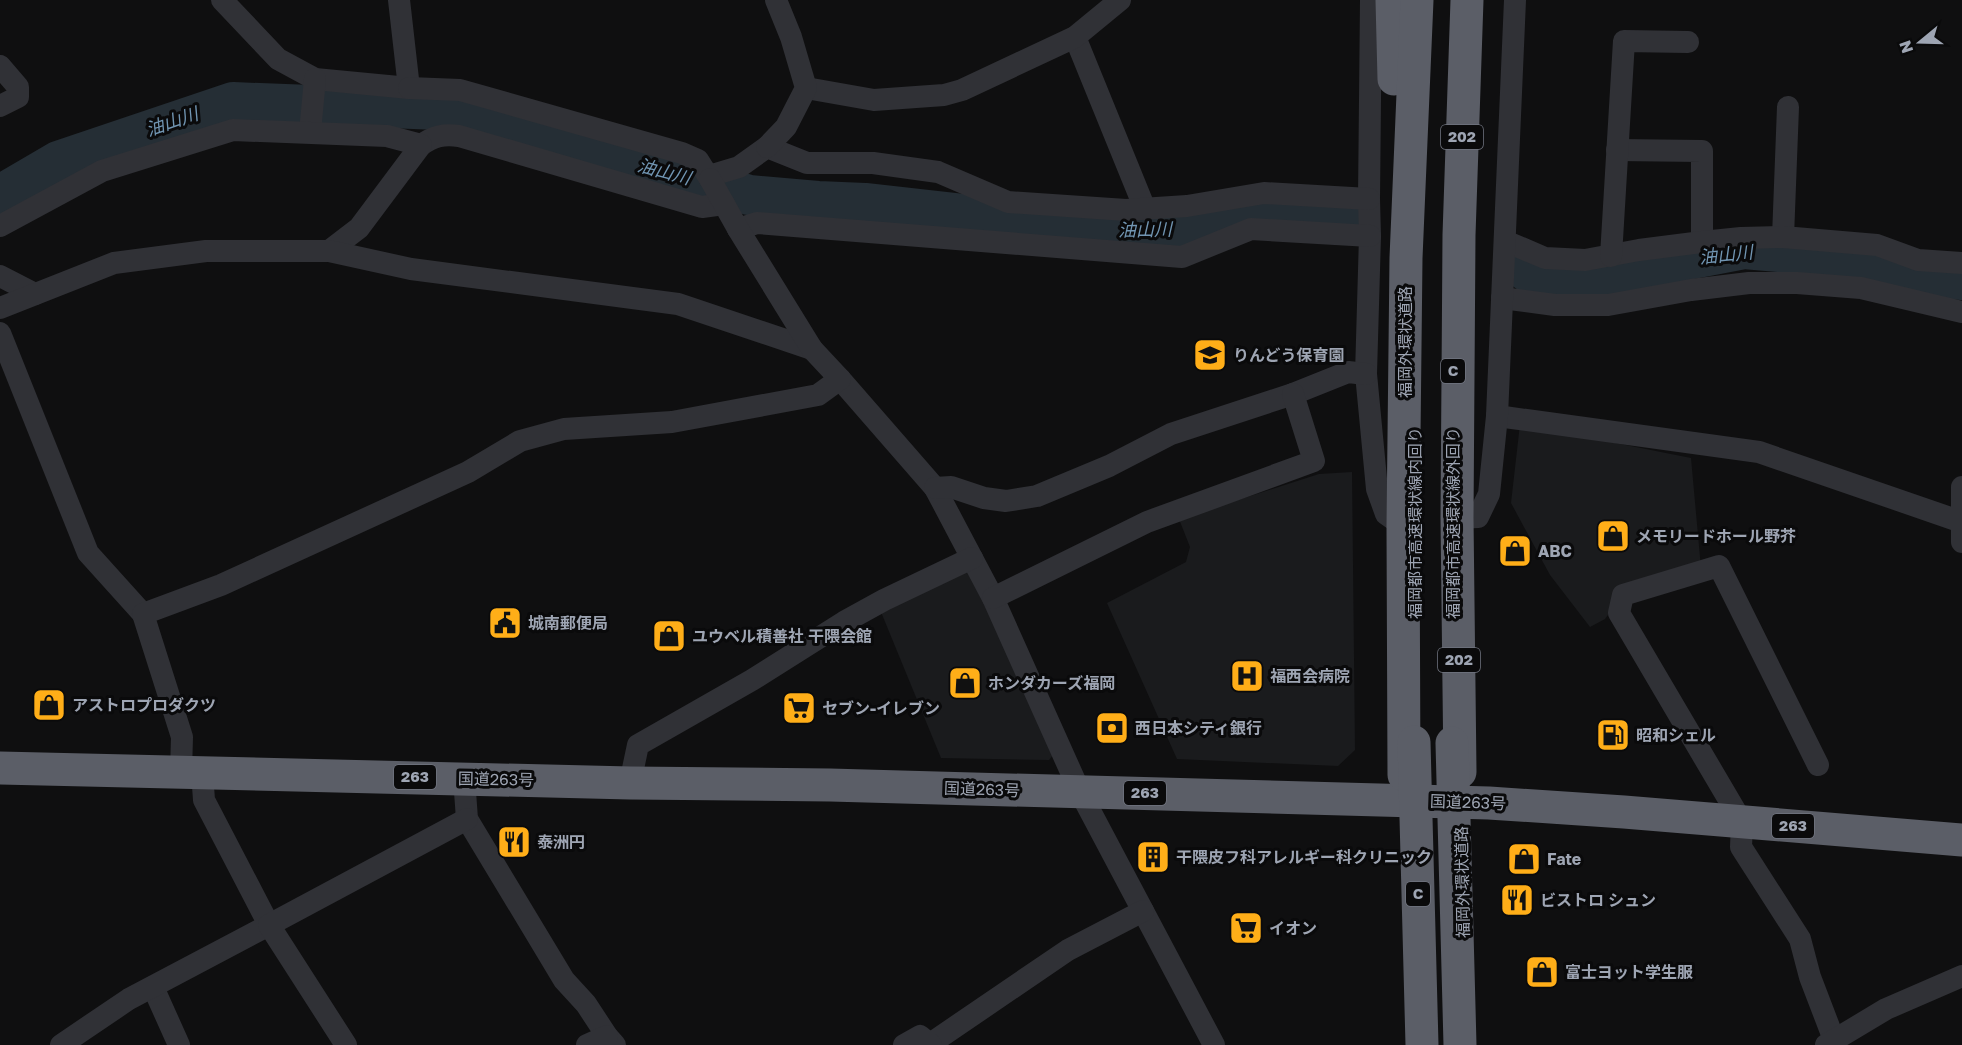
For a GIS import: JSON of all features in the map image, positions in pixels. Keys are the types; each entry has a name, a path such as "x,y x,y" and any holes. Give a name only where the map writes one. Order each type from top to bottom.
{"highway":[{"name":"福岡外環状道路","path":"1413,1045 1404,800 1403,526 1406,258 1417,0"},
{"name":"福岡都市高速環状線内回り","path":"1422,0 1417,276 1414,730 1422,1045"},
{"name":"福岡都市高速環状線外回り","path":"1459,0 1454,275 1452,743 1460,1045"},
{"path":"1385,7 1396,135 1409,214"},
{"name":"福岡外環状道路","path":"1465,1045 1457,518 1459,235 1482,8"},
{"name":"国道263号","path":"0,768 630,783 830,784 1460,802 1624,812 1962,840"}],"street":[{"path":"222,0 278,59 315,79 409,88 460,90 681,153 698,160 812,349 935,488 993,598 1080,792 1214,1045"},
{"path":"399,0 409,88"},
{"path":"710,179 719,172 739,167 767,147 786,127 806,88 791,37 776,0"},
{"path":"806,88 874,100 944,95 962,90 1075,37 1120,0"},
{"path":"1457,518 1478,516 1489,494 1497,417 1515,0"},
{"path":"1385,7 1369,199 1366,374 1377,489 1386,514 1403,526"},
{"path":"1075,37 1145,209"},
{"path":"1611,256 1624,41 1688,42"},
{"path":"0,66 18,87 18,97 0,106"},
{"path":"310,132 315,79"},
{"path":"1783,237 1788,107"},
{"path":"0,226 102,171 233,130 387,136 421,145"},
{"path":"329,251 359,228 421,145 443,134 459,136 702,207 724,204"},
{"path":"767,147 807,163 873,163 938,172 1008,202 1126,210 1187,206 1264,193 1369,199"},
{"path":"1617,150 1702,152 1702,242"},
{"path":"738,229 756,223 1182,257 1251,229 1370,236"},
{"path":"1504,245 1545,258 1585,260 1702,242 1783,237 1877,244 1918,260 1962,263"},
{"path":"0,308 114,262 206,251 329,251 411,269 678,304 812,349"},
{"path":"0,276 35,294"},
{"path":"1502,298 1555,305 1608,305 1691,290 1749,283 1797,283 1861,288 1962,312"},
{"path":"0,333 88,553 143,614 191,772 204,800 269,925 346,1045"},
{"path":"935,488 951,486 984,498 1006,501 1036,496 1109,466 1171,434 1293,394 1348,372 1366,374"},
{"path":"143,614 221,585 468,472 520,441 564,429 672,422 818,395 840,379"},
{"path":"993,598 1147,522 1314,461 1293,394"},
{"path":"1497,417 1759,452 1962,529 1962,487"},
{"path":"630,783 638,745 752,680 844,622 972,558"},
{"path":"1818,765 1719,566 1623,596 1619,613 1742,822 1740,847 1800,939 1832,1044 1886,1009 1962,976"},
{"path":"464,778 467,819 564,980 586,1004 603,1042"},
{"path":"70,1042 129,999 467,819"},
{"path":"904,1045 920,1036 930,1045 1068,951 1143,911"},
{"path":"153,987 179,1045"}],"shaded area":[{"name":"メモリードホール野芥","path":"1520,424 1691,458 1701,568 1626,590 1605,619 1590,627 1550,575 1511,503"},
{"name":"福西会病院","path":"1352,472 1355,750 1338,766 1177,759 1107,603 1186,562 1190,547 1179,519 1319,474"},
{"name":"ホンダカーズ福岡","path":"969,571 1054,754 1049,760 941,758 881,612"}],"waterway":[{"name":"油山川","path":"0,195 58,161 233,102 439,110 663,169 749,195 865,203 1117,231 1172,232 1240,211 1348,219"},
{"name":"油山川","path":"1527,272 1557,282 1593,278 1744,249 1825,256 1896,273 1962,280"}],"place":[{"name":"りんどう保育園","path":"1210,355"},
{"name":"メモリードホール野芥","path":"1613,536"},
{"name":"ABC","path":"1515,551"},
{"name":"城南郵便局","path":"505,623"},
{"name":"ユウベル積善社 干隈会館","path":"669,636"},
{"name":"福西会病院","path":"1247,676"},
{"name":"ホンダカーズ福岡","path":"965,683"},
{"name":"アストロプロダクツ","path":"49,705"},
{"name":"セブン-イレブン","path":"799,708"},
{"name":"西日本シティ銀行","path":"1112,728"},
{"name":"昭和シェル","path":"1613,735"},
{"name":"泰洲円","path":"514,842"},
{"name":"干隈皮フ科アレルギー科クリニック","path":"1153,857"},
{"name":"Fate","path":"1524,859"},
{"name":"ビストロ シュン","path":"1517,900"},
{"name":"イオン","path":"1246,928"},
{"name":"富士ヨット学生服","path":"1542,972"}]}
